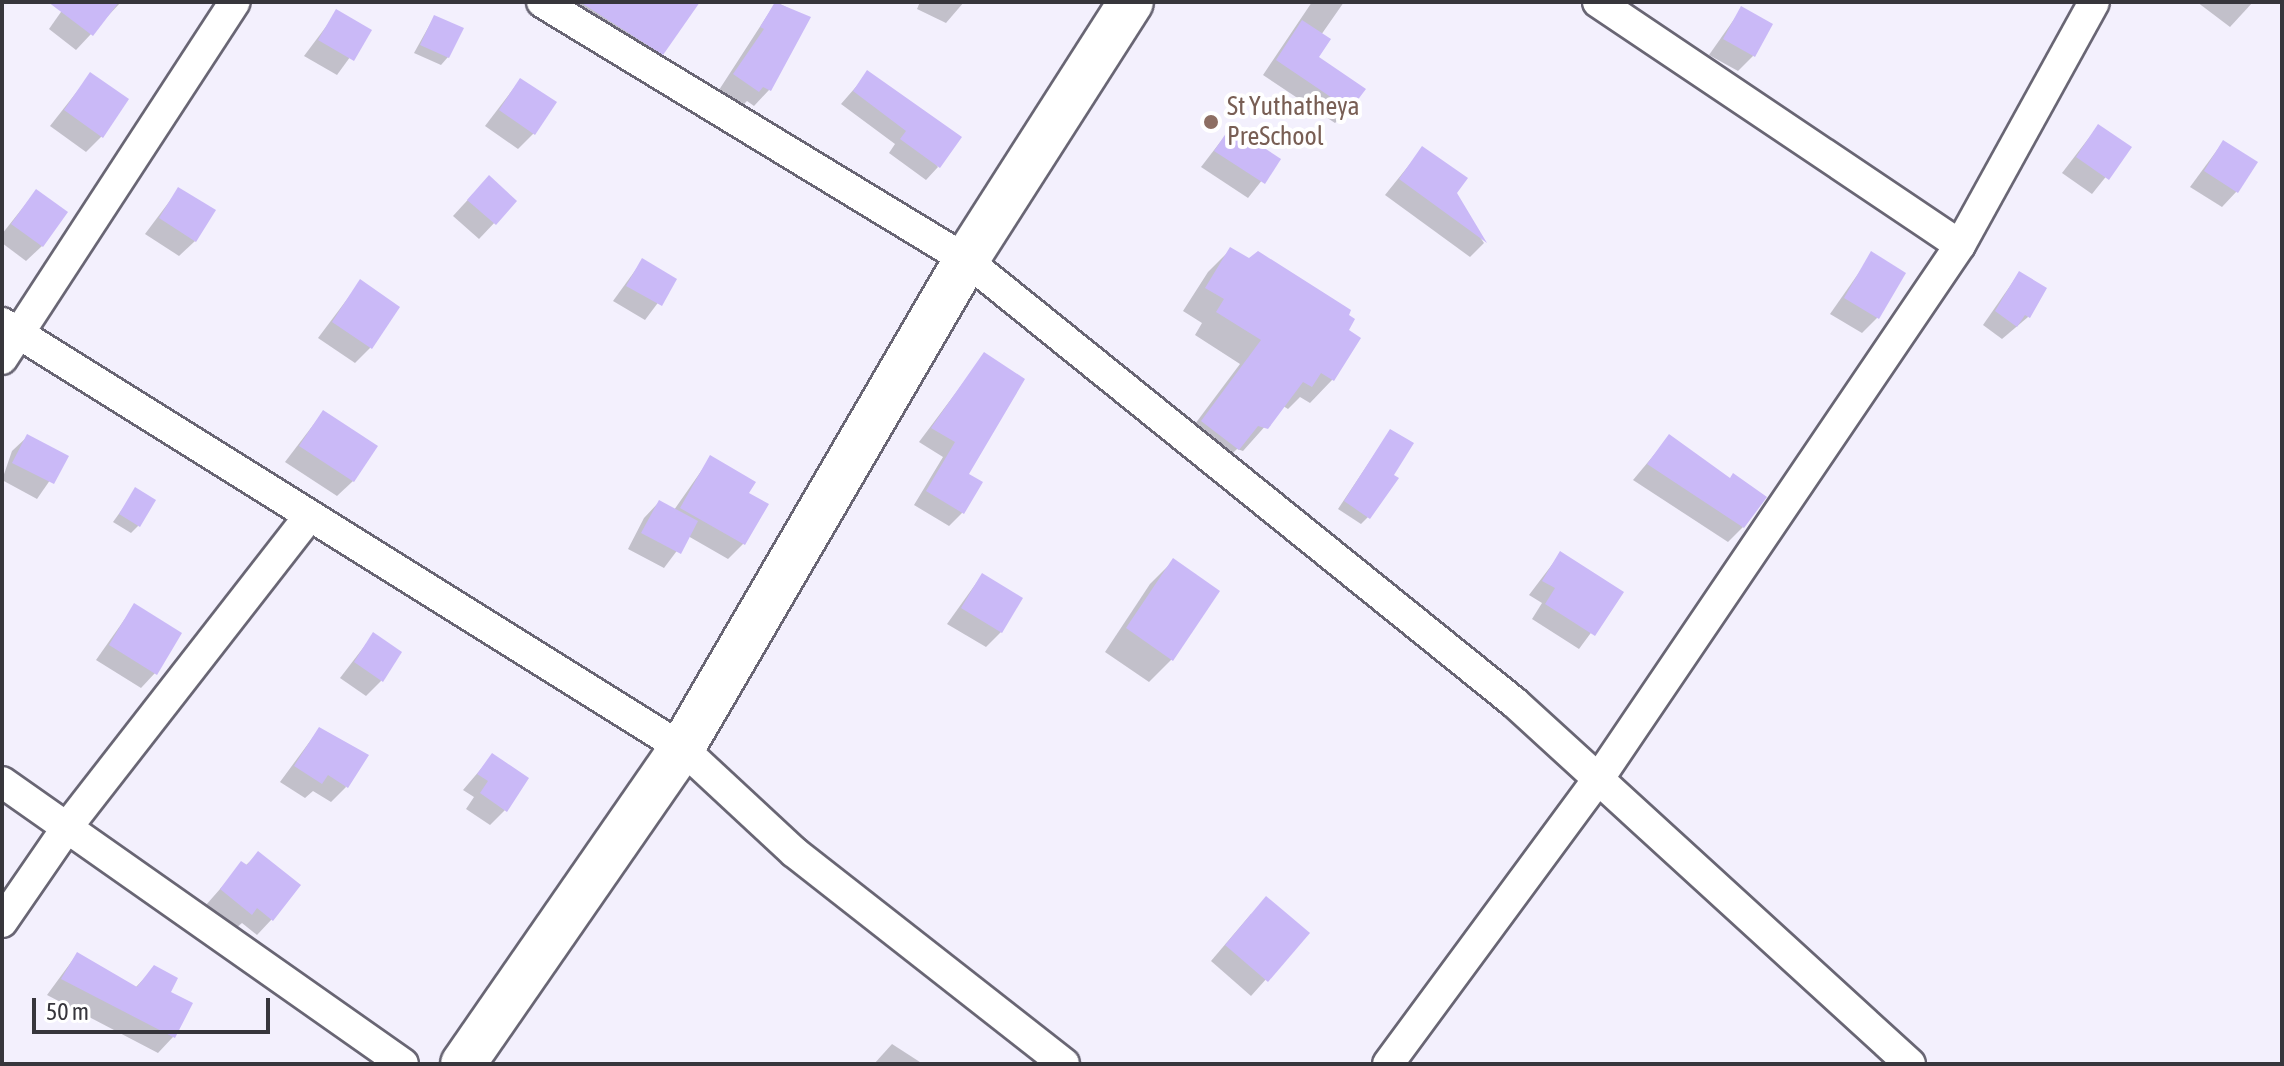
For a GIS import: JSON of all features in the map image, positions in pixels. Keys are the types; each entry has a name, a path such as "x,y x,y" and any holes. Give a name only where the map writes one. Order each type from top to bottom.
{"street":[{"path":"235,2 8,339 309,516 682,748 794,852 1064,1064"},
{"path":"542,2 966,260 1515,703 1910,1064"},
{"path":"463,1064 682,748 966,260 1131,2"},
{"path":"1598,2 1960,245"},
{"path":"1388,1064 1597,781 1960,245 2094,2"},
{"path":"2,922 68,826 309,516"},
{"path":"2,782 403,1064"}],"building":[{"path":"48,2 119,2 93,36"},
{"path":"580,2 700,2 663,55"},
{"path":"775,2 811,17 771,91 763,87 759,92 733,74 764,29 760,27"},
{"path":"1741,6 1773,24 1755,57 1723,39"},
{"path":"336,9 372,30 354,61 318,40"},
{"path":"434,15 464,28 449,58 420,45"},
{"path":"1302,20 1331,39 1319,57 1366,89 1350,110 1276,60"},
{"path":"867,70 962,137 940,168 900,139 906,131 853,91"},
{"path":"90,72 129,99 103,138 64,110"},
{"path":"520,78 557,102 535,135 499,110"},
{"path":"2098,124 2132,147 2109,180 2076,157"},
{"path":"1231,126 1281,159 1265,184 1214,151"},
{"path":"2223,140 2258,162 2238,193 2204,171"},
{"path":"1422,146 1468,178 1457,193 1487,243 1399,179"},
{"path":"489,175 517,201 496,225 467,200"},
{"path":"178,187 216,210 196,242 159,218"},
{"path":"36,189 68,212 43,247 11,224"},
{"path":"1230,247 1249,258 1258,251 1351,310 1349,315 1355,319 1349,330 1361,338 1334,381 1321,373 1312,387 1303,382 1268,429 1258,426 1239,450 1201,421 1261,340 1216,312 1224,299 1205,288"},
{"path":"1871,251 1906,273 1879,319 1844,298"},
{"path":"642,258 677,279 662,306 626,286"},
{"path":"2019,271 2047,288 2030,318 2025,315 2017,327 1995,311"},
{"path":"360,279 400,307 372,349 332,322"},
{"path":"984,352 1025,379 969,474 983,482 964,514 926,491 955,442 931,428"},
{"path":"323,410 378,446 354,482 299,446"},
{"path":"1390,429 1414,443 1394,475 1399,478 1370,519 1344,501"},
{"path":"27,434 69,456 54,484 12,463"},
{"path":"1669,434 1730,478 1733,473 1767,497 1744,528 1647,464"},
{"path":"710,455 756,482 749,493 769,504 745,545 680,508"},
{"path":"135,487 156,500 140,527 119,514"},
{"path":"659,500 698,521 681,554 641,533"},
{"path":"1560,551 1624,592 1595,636 1545,604 1555,588 1542,581"},
{"path":"1173,558 1220,591 1173,661 1126,628"},
{"path":"982,573 1023,598 1002,633 961,608"},
{"path":"134,603 182,633 157,675 109,645"},
{"path":"373,632 402,652 383,682 354,662"},
{"path":"319,727 369,755 348,788 328,775 322,784 294,766"},
{"path":"492,753 529,778 507,812 480,793 488,781 477,774"},
{"path":"258,851 301,885 273,921 257,908 252,915 220,889 241,861 247,865"},
{"path":"1266,896 1310,933 1268,982 1225,945"},
{"path":"77,952 137,987 154,965 178,978 171,992 193,1003 175,1038 61,979"}],"place":[{"name":"St Yuthatheya PreSchool","path":"1211,122"}]}
